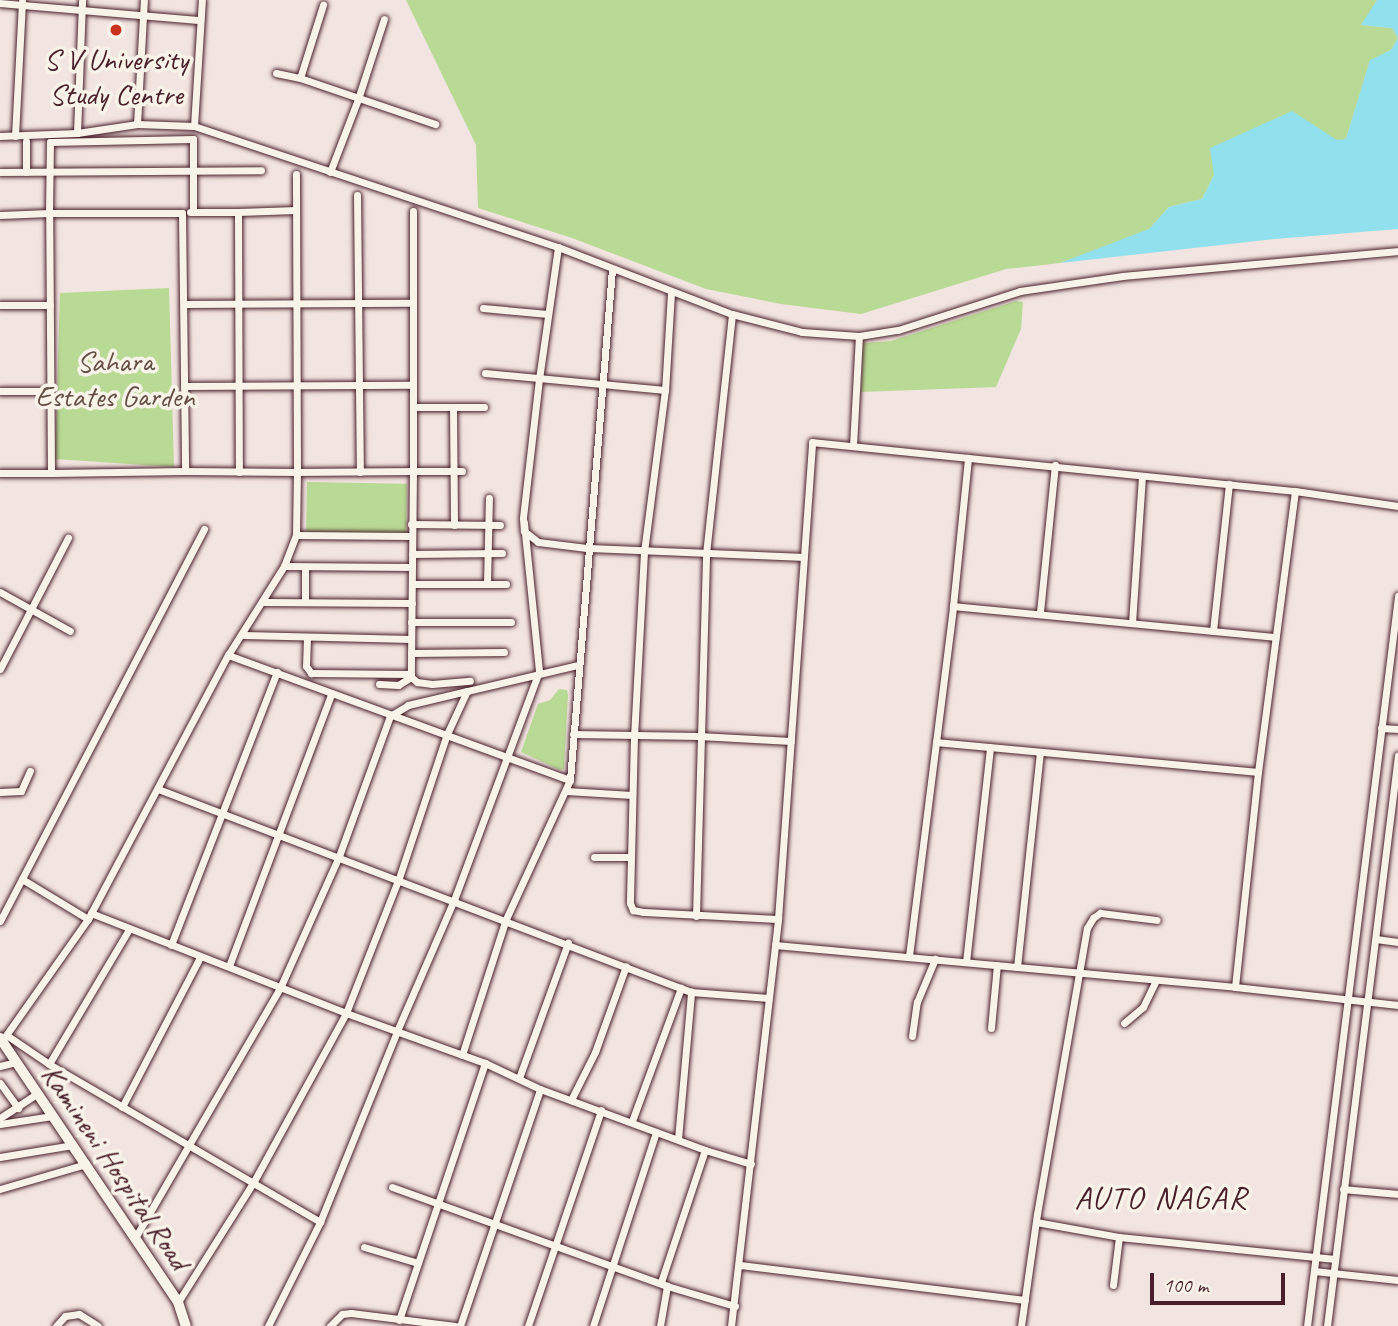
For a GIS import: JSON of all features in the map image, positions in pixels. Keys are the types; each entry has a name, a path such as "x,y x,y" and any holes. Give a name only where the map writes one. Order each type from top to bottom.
{"street":[{"path":"77,133 82,0"},
{"path":"137,124 144,0"},
{"path":"194,126 202,0"},
{"path":"0,2 22,2 82,12 200,20"},
{"path":"15,135 22,2"},
{"path":"300,78 323,5"},
{"path":"330,172 358,99 384,19"},
{"path":"276,74 300,78 435,124"},
{"path":"0,136 77,133 137,124 194,126 558,247 671,293 732,314 802,332 859,336 915,326 1020,291 1123,275 1398,251"},
{"path":"51,472 50,142 193,139 192,212"},
{"path":"26,141 26,172"},
{"path":"0,172 261,170"},
{"path":"296,174 296,535 284,566 244,635 228,655 89,916 3,1038 320,1223"},
{"path":"358,195 360,472"},
{"path":"0,215 296,210"},
{"path":"411,675 413,211"},
{"path":"238,212 239,472"},
{"path":"182,213 185,471"},
{"path":"268,1326 320,1223 397,1031 454,900 539,671 524,523 539,379 558,247"},
{"path":"462,1055 506,919 570,780 612,269"},
{"path":"671,293 665,390 644,552 634,736 629,903 633,910 778,919"},
{"path":"184,304 413,303"},
{"path":"0,305 50,305"},
{"path":"483,308 548,314"},
{"path":"696,916 706,554 732,314"},
{"path":"853,446 859,336"},
{"path":"485,373 665,390"},
{"path":"184,386 413,385"},
{"path":"0,391 50,391"},
{"path":"413,407 484,407"},
{"path":"453,407 454,525"},
{"path":"731,1326 778,919 801,558 812,442 1295,491 1398,506"},
{"path":"909,956 953,606 968,458"},
{"path":"1040,612 1055,466"},
{"path":"0,472 462,471"},
{"path":"1132,623 1142,476"},
{"path":"1213,631 1228,484"},
{"path":"1235,987 1258,772 1295,491"},
{"path":"487,584 489,498"},
{"path":"524,523 530,538 538,542 644,552 801,558"},
{"path":"411,524 500,525"},
{"path":"0,921 204,529"},
{"path":"296,535 411,536"},
{"path":"0,669 68,538"},
{"path":"412,554 502,553"},
{"path":"284,566 412,567"},
{"path":"305,566 305,603"},
{"path":"412,584 506,584"},
{"path":"0,592 71,631"},
{"path":"1307,1326 1398,596"},
{"path":"262,602 412,603"},
{"path":"953,606 1040,612 1276,637"},
{"path":"411,622 511,622"},
{"path":"244,635 411,639"},
{"path":"307,638 306,666 311,673 411,675 421,684 470,681"},
{"path":"411,653 504,652"},
{"path":"228,655 570,780"},
{"path":"135,1238 280,988 339,856 390,716 408,705 539,671 578,664"},
{"path":"171,945 277,672"},
{"path":"379,684 398,685 411,675"},
{"path":"177,1302 253,1183 346,1013 398,878 447,734 467,691"},
{"path":"229,966 331,694"},
{"path":"1381,728 1398,729"},
{"path":"573,734 790,741"},
{"path":"936,742 1258,772"},
{"path":"966,962 990,747"},
{"path":"1017,967 1040,752"},
{"path":"1327,1326 1398,755"},
{"path":"0,792 21,791 30,771"},
{"path":"158,789 506,919 691,992 769,998"},
{"path":"566,791 632,795"},
{"path":"594,857 630,857"},
{"path":"22,879 89,916 485,1063 540,1089 705,1150 751,1164"},
{"path":"1021,1326 1036,1222 1087,928 1100,913 1157,920"},
{"path":"49,1064 129,929"},
{"path":"1376,939 1398,942"},
{"path":"519,1078 568,943"},
{"path":"775,945 1235,987 1398,1005"},
{"path":"122,1107 200,957"},
{"path":"912,1035 917,1002 935,959"},
{"path":"990,1028 997,965"},
{"path":"571,1100 595,1052 626,966"},
{"path":"1124,1023 1143,1007 1156,981"},
{"path":"632,1121 681,988"},
{"path":"678,1139 691,992"},
{"name":"Kamineni Hospital Road","path":"3,1038 9,1057 38,1093 87,1164 177,1302 186,1326"},
{"path":"0,1066 9,1057"},
{"path":"399,1320 485,1063"},
{"path":"0,1083 18,1108"},
{"path":"330,1326 342,1314 457,1326 496,1224 540,1089"},
{"path":"0,1118 38,1093"},
{"path":"527,1326 601,1110"},
{"path":"0,1124 52,1116"},
{"path":"593,1326 656,1132"},
{"path":"0,1157 73,1145"},
{"path":"660,1326 664,1284 705,1150"},
{"path":"0,1189 87,1164"},
{"path":"392,1187 664,1284 735,1306"},
{"path":"1343,1189 1398,1194"},
{"path":"1036,1222 1119,1237 1335,1259"},
{"path":"1113,1285 1119,1237"},
{"path":"364,1247 418,1263"},
{"path":"740,1265 1025,1300"},
{"path":"1314,1270 1398,1280"},
{"path":"56,1326 65,1316 79,1314 99,1326"}],"green space":[{"path":"406,0 1377,0 1362,25 1392,28 1398,38 1391,50 1370,61 1346,139 1214,175 1202,199 1169,207 1149,229 1120,242 1060,263 1006,269 861,314 781,304 706,289 572,238 478,208 476,145"},
{"name":"Sahara Estates Garden","path":"169,288 174,467 55,459 60,293"},
{"path":"1016,301 1023,302 1021,329 996,387 861,392 863,343 891,341"},
{"path":"307,482 407,484 406,534 306,532"},
{"path":"559,689 567,690 568,695 564,769 560,770 521,752 538,704 550,700"}],"water":[{"path":"1377,0 1398,0 1398,38 1392,28 1361,25"},
{"path":"1398,38 1398,229 1275,239 1060,263 1149,229 1169,207 1202,199 1214,175 1210,148 1292,111 1337,140 1346,139 1370,60 1391,50"}],"place":[{"name":"S V University Study Centre","path":"116,30"}],"district":[{"name":"AUTO NAGAR","path":"1161,1198"}]}
